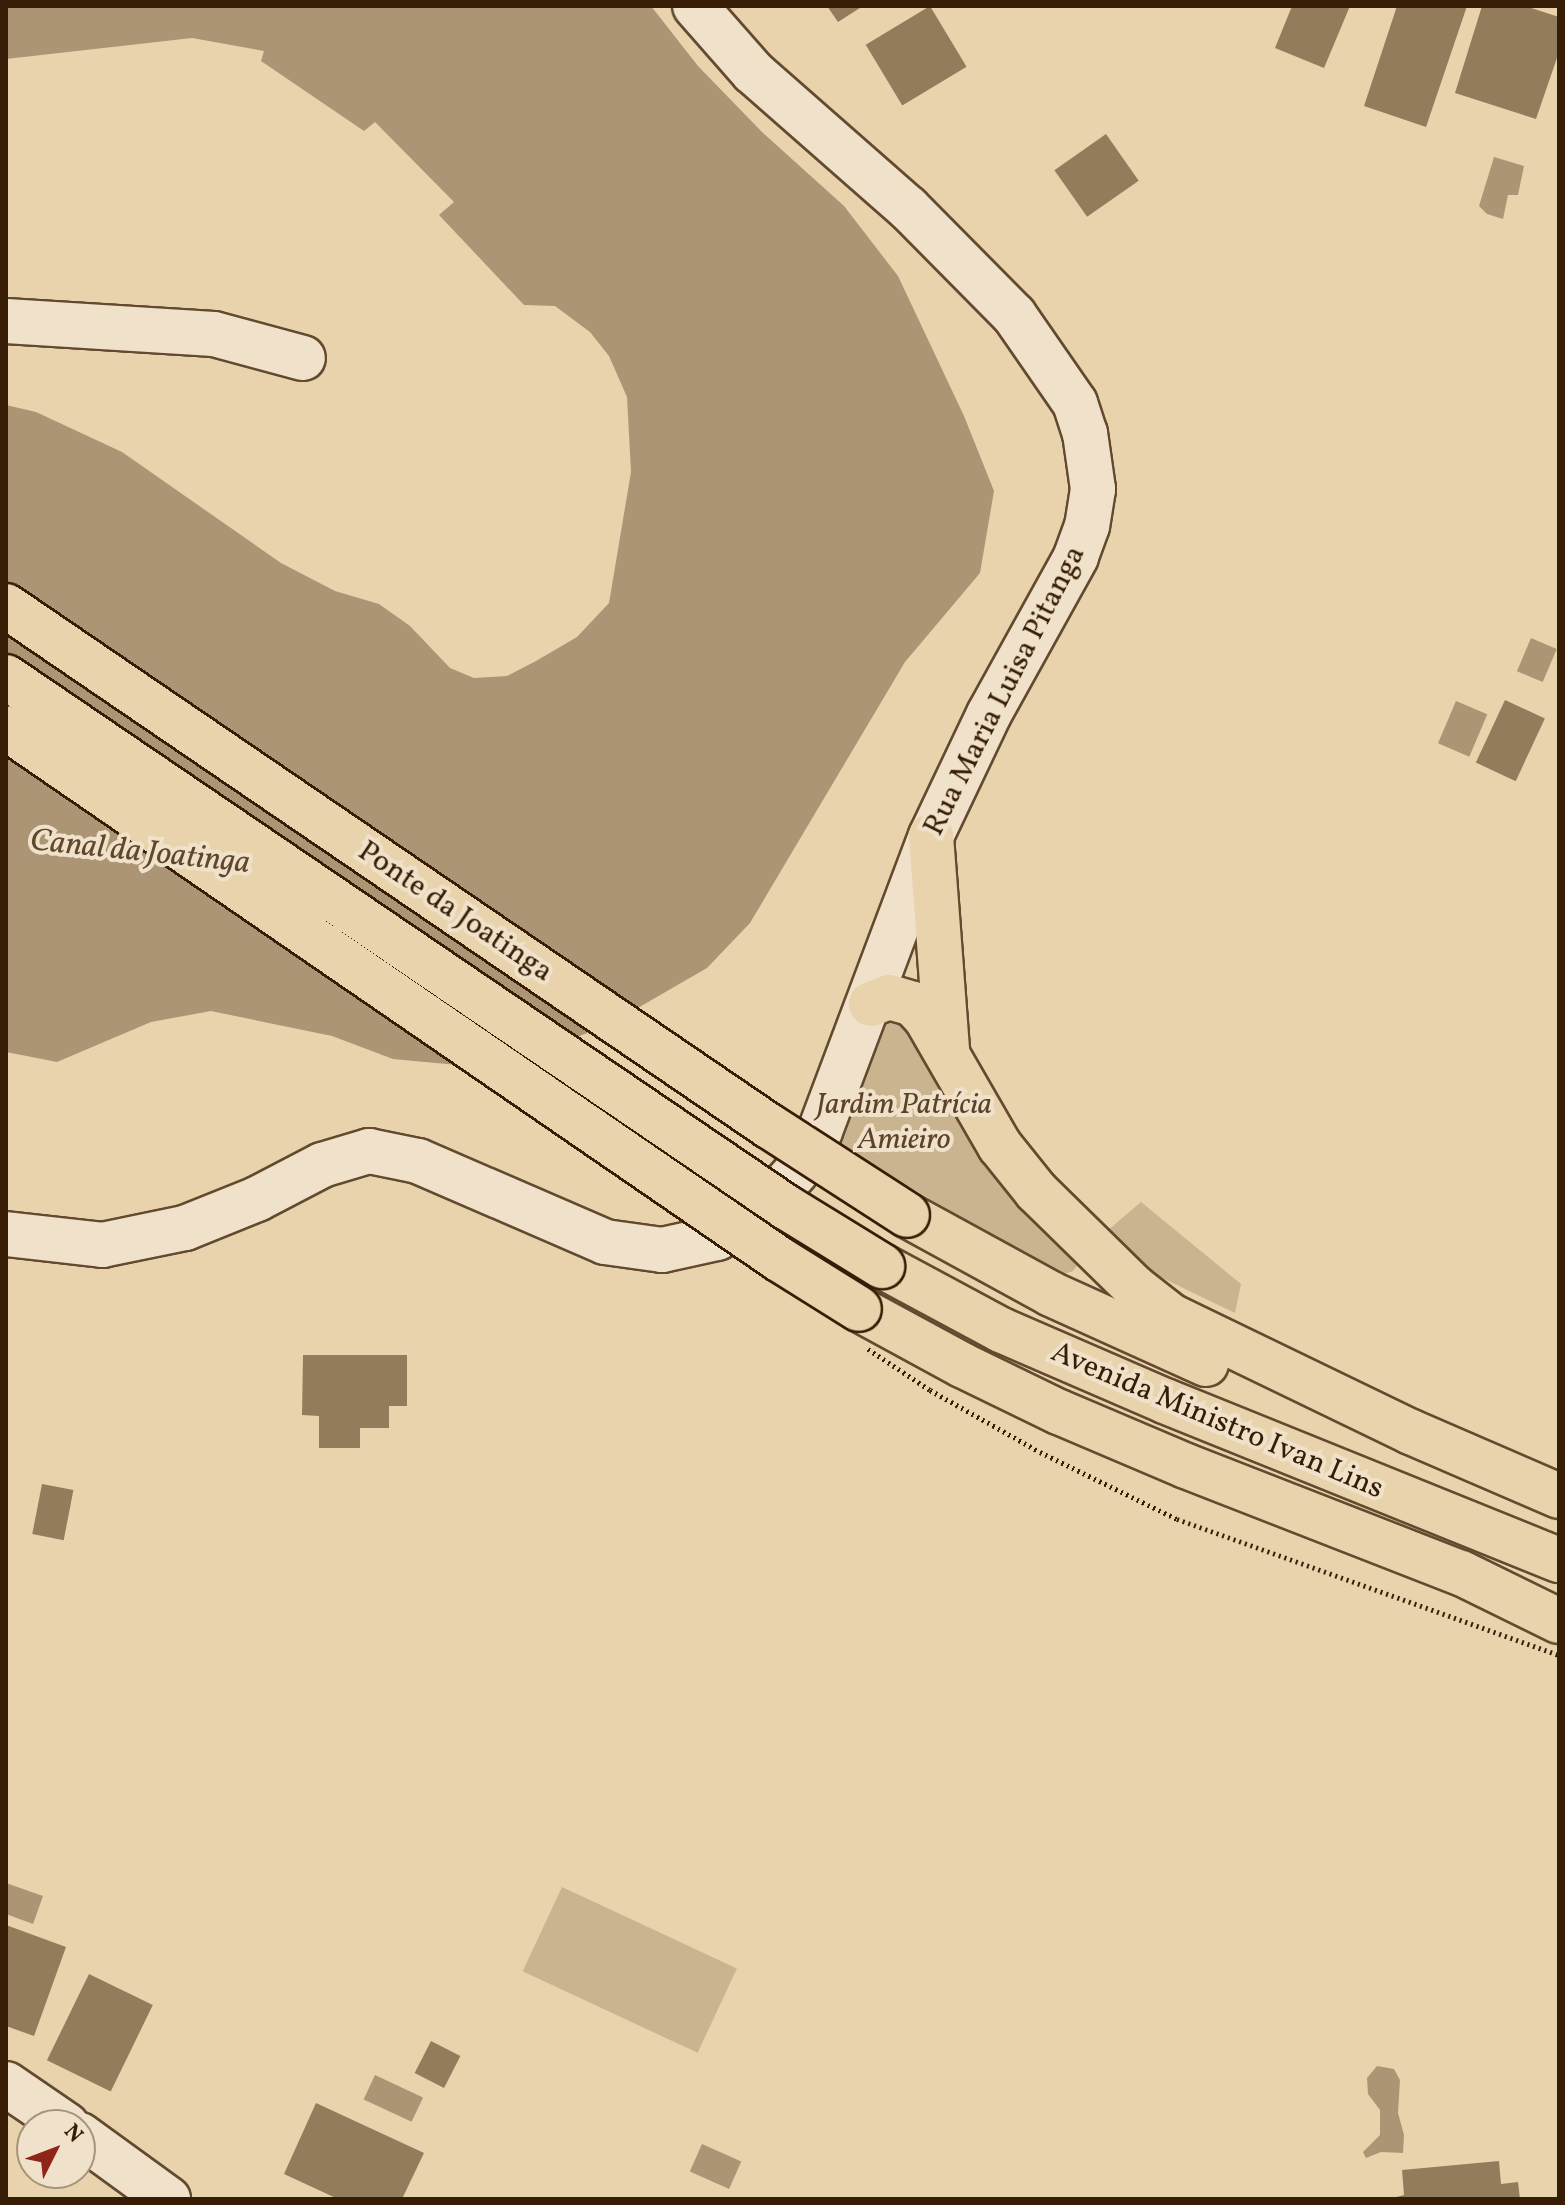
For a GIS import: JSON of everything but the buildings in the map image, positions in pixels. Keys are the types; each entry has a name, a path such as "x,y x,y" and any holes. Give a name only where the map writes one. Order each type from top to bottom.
{"highway":[{"name":"Ponte da Joatinga","path":"6,606 769,1126 907,1215 1051,1294 1182,1354 1559,1510"},
{"name":"Ponte da Joatinga","path":"6,677 748,1182 882,1266"},
{"path":"6,728 739,1232 859,1309 962,1365 1059,1412 1186,1466 1461,1573 1559,1621"},
{"path":"931,836 948,1057"},
{"path":"871,1004 889,997 913,1004 926,1018 1000,1146 1036,1191 1123,1276 1171,1316 1411,1432 1559,1496"},
{"name":"Avenida Ministro Ivan Lins","path":"882,1266 1001,1330 1137,1389 1559,1560"}],"street":[{"name":"Rua Maria Luisa Pitanga","path":"6,1234 102,1245 185,1228 257,1199 322,1165 369,1151 418,1161 605,1242 662,1250 682,1248 717,1238 743,1223 796,1172 820,1131 871,1004 931,836 989,714 1076,557 1087,526 1093,489 1085,433 1075,403 1014,315 908,208 753,72 695,6"},
{"path":"6,321 214,334 303,358"},
{"path":"6,2084 43,2109"},
{"path":"96,2147 168,2199"}],"green space":[{"name":"Jardim Patrícia Amieiro","path":"898,1011 1063,1245 1077,1266 1073,1271 1064,1274 992,1236 841,1146 889,1013"},
{"path":"1141,1202 1241,1284 1235,1313 1152,1273 1107,1231"},
{"path":"562,1887 737,1969 698,2053 523,1971"}],"water":[{"name":"Canal da Joatinga","path":"6,6 651,6 698,66 762,132 844,206 898,276 964,416 994,491 980,573 905,662 750,923 707,968 610,1024 529,1056 479,1067 393,1059 332,1036 211,1011 151,1022 57,1062 6,1052 6,405 36,412 122,452 281,563 335,591 379,604 410,626 450,668 474,678 507,676 536,661 577,637 609,603 631,472 627,397 609,356 590,332 555,306 524,305 439,215 454,202 375,122 364,131 261,61 264,51 192,38 6,59"},
{"path":"1494,157 1524,166 1518,195 1508,195 1503,219 1487,214 1479,206"},
{"path":"1531,638 1557,649 1543,682 1517,671"},
{"path":"1456,701 1487,714 1469,757 1438,743"},
{"path":"6,1883 43,1896 33,1924 6,1914"},
{"path":"1377,2066 1394,2069 1400,2080 1398,2113 1404,2135 1403,2153 1381,2152 1366,2158 1363,2152 1380,2135 1380,2110 1368,2094 1367,2078"},
{"path":"375,2075 423,2097 412,2122 364,2099"},
{"path":"702,2144 741,2161 729,2189 690,2171"}]}
